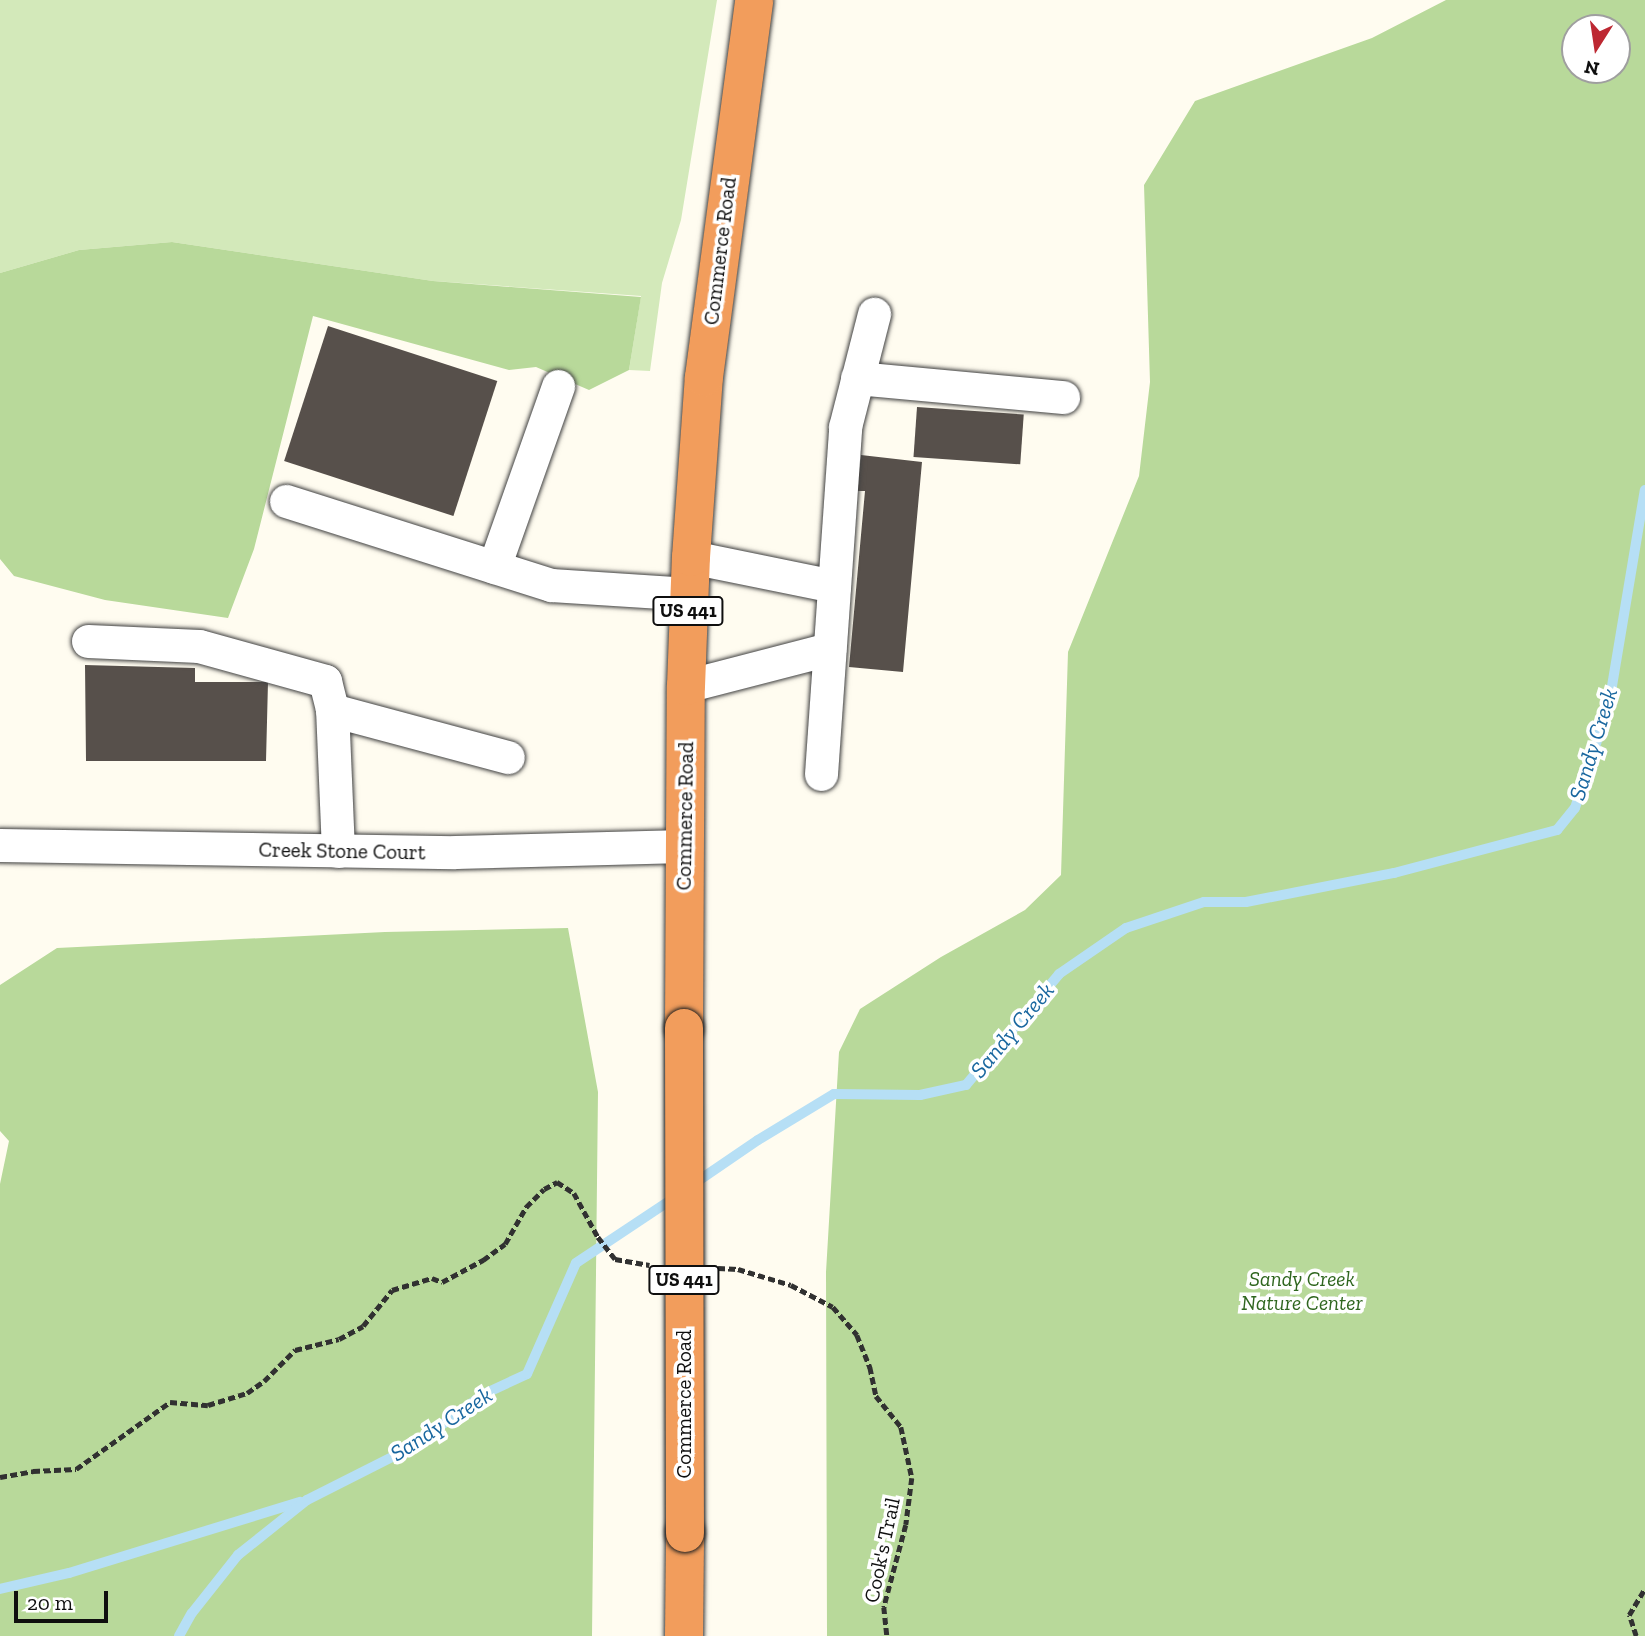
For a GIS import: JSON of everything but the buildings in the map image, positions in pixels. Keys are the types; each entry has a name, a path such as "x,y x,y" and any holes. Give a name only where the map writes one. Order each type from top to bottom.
{"highway":[{"name":"Commerce Road","path":"684,1636 684,846 689,594 704,376 754,0"}],"street":[{"path":"821,774 845,427 874,314"},
{"path":"858,378 1063,397"},
{"path":"494,567 558,386"},
{"path":"286,501 551,585 689,594"},
{"path":"691,557 834,586"},
{"path":"88,641 199,646 325,681 332,710 338,850"},
{"path":"686,686 829,649"},
{"path":"332,710 508,757"},
{"name":"Creek Stone Court","path":"0,845 455,852 684,846"}],"path":[{"path":"0,1478 33,1471 76,1469 170,1402 208,1405 247,1393 264,1381 295,1350 339,1339 363,1326 392,1290 432,1278 442,1282 482,1260 505,1244 526,1207 557,1182 574,1193 598,1237 615,1259 656,1265"},
{"name":"Cook's Trail","path":"711,1268 751,1273 791,1284 819,1297 845,1319 861,1342 876,1396 901,1427 912,1478 906,1525 884,1607 887,1636"},
{"path":"1636,1636 1629,1615 1645,1588"}],"green space":[{"path":"0,0 717,0 681,220 662,283 650,371 629,370 641,296 433,281 172,242 79,250 0,273"},
{"name":"Sandy Creek Nature Center","path":"1446,0 1645,0 1645,1636 827,1636 826,1272 839,1052 860,1009 941,957 1025,910 1061,875 1068,652 1139,476 1150,382 1144,185 1195,101 1372,38"},
{"path":"172,242 433,281 641,297 629,370 589,390 536,367 509,370 313,316 254,549 228,618 105,600 14,576 0,559 0,273 79,250"},
{"path":"568,928 598,1092 592,1636 0,1636 0,1184 9,1141 0,1131 0,985 57,948 385,932"}],"waterway":[{"name":"Sandy Creek","path":"695,1183 758,1140 834,1094 920,1095 966,1085 1059,974 1126,928 1204,902 1246,902 1394,873 1557,830 1575,808 1609,704 1645,490"},
{"name":"Sandy Creek","path":"179,1636 192,1613 238,1555 307,1500 410,1448 484,1394 527,1374 576,1263 674,1198"},
{"path":"0,1589 69,1573 300,1502"}]}
